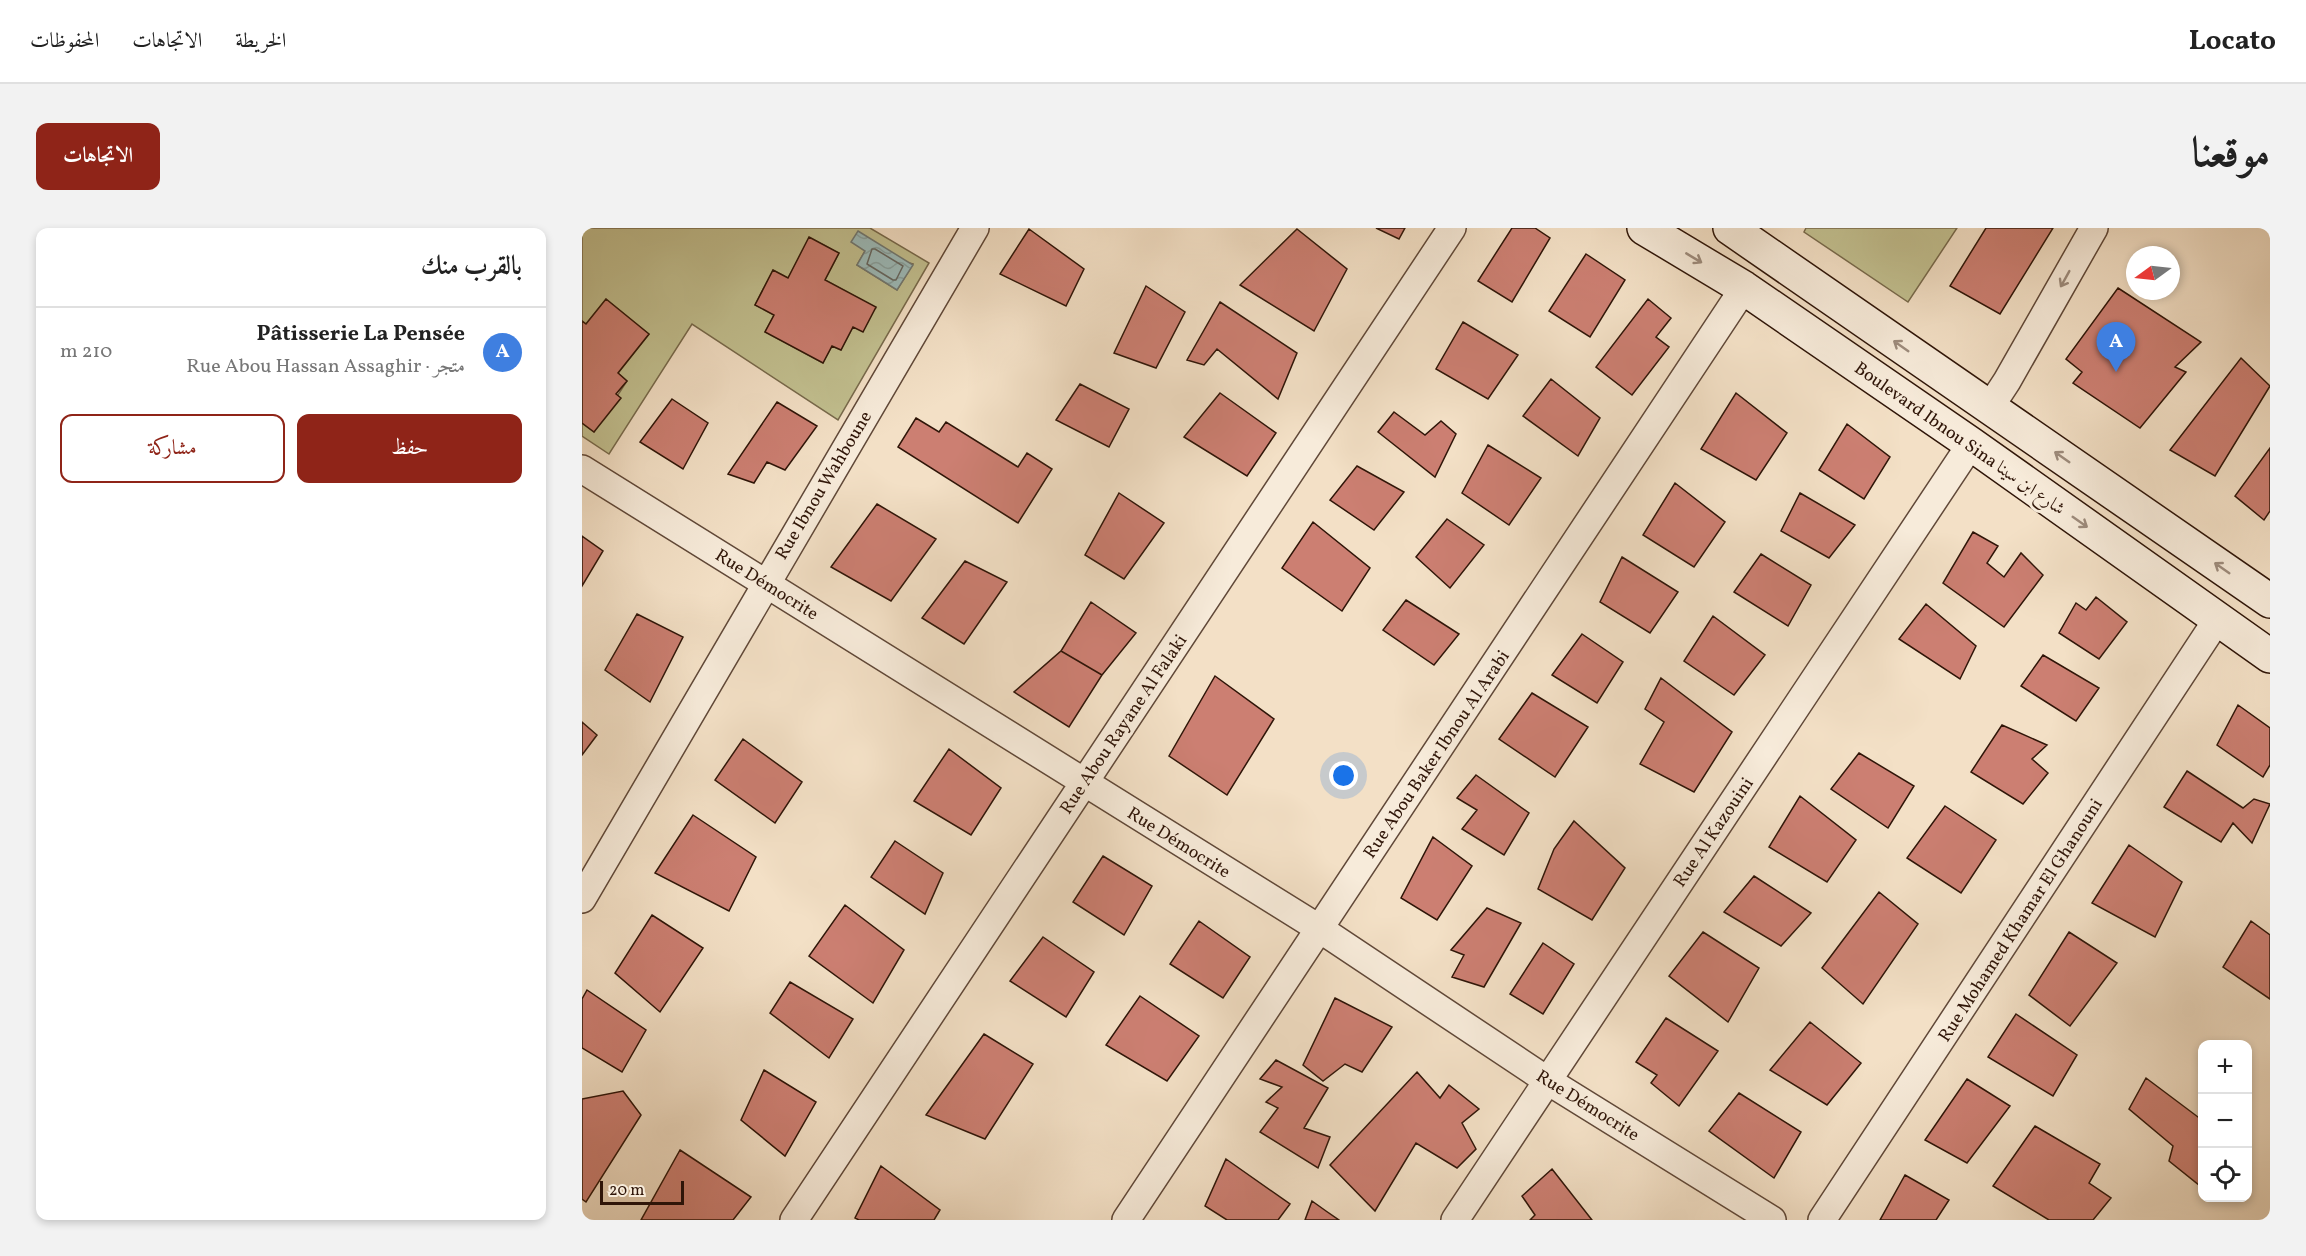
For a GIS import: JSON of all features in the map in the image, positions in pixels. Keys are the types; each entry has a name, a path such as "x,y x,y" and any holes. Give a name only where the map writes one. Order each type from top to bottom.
{"main road":[{"name":"Boulevard Ibnou Sina شارع ابن سينا","path":"1644,228 1744,288 1971,444 2270,656"},
{"path":"1730,228 2268,596"}],"street":[{"name":"Rue Ibnou Wahboune","path":"582,899 975,228"},
{"name":"Rue Abou Rayane Al Falaki","path":"794,1220 1452,228"},
{"path":"1990,407 2094,228"},
{"name":"Rue Abou Baker Ibnou Al Arabi","path":"1126,1220 1744,288"},
{"name":"Rue Al Kazouini","path":"1455,1220 1971,444"},
{"name":"Rue Démocrite","path":"582,469 1320,929 1548,1081 1772,1220"},
{"name":"Rue Mohamed Khamar El Ghanouni","path":"1822,1220 2217,620"}],"shaded area":[{"path":"582,228 870,228 929,263 838,420 692,324 609,454 582,436 582,423 594,432 627,381 618,373 649,334 606,299 586,324 582,321","holes":["810,238 839,253 825,280 876,308 853,327 841,350 832,346 823,363 765,332 774,315 755,305 773,270 788,278","865,251 913,264 897,290 857,265"]},
{"path":"1806,228 1957,228 1908,302 1804,232"}],"water":[{"path":"858,231 913,265 897,290 857,265 865,251 851,242"}],"building":[{"path":"1376,228 1405,228 1399,239"},
{"path":"1512,228 1535,228 1550,238 1512,302 1478,281"},
{"path":"1986,228 2053,228 2000,314 1950,286"},
{"path":"1029,229 1084,269 1066,306 1000,274"},
{"path":"1297,229 1347,269 1314,331 1240,285"},
{"path":"809,237 839,253 825,280 876,307 863,332 853,327 841,350 832,346 823,363 765,332 774,315 755,305 773,270 788,278"},
{"path":"1586,254 1625,280 1590,337 1549,311"},
{"path":"1146,286 1185,312 1156,368 1114,353"},
{"path":"2118,288 2126,293 2126,300 2136,300 2201,342 2175,367 2186,372 2140,428 2073,383 2082,372 2066,359"},
{"path":"606,299 649,334 618,373 627,381 616,394 621,398 594,432 582,423 582,321 586,324"},
{"path":"1648,299 1671,318 1656,337 1669,347 1632,395 1596,367"},
{"path":"1220,302 1297,353 1278,399 1217,349 1204,365 1187,360"},
{"path":"1463,322 1518,355 1488,399 1436,369"},
{"path":"2241,358 2270,386 2215,476 2170,450"},
{"path":"1551,379 1600,418 1578,456 1523,416"},
{"path":"1080,384 1129,409 1109,447 1056,420"},
{"path":"1220,393 1276,433 1247,476 1184,437"},
{"path":"1736,393 1787,433 1756,480 1701,449"},
{"path":"672,399 708,423 683,469 640,442"},
{"path":"777,402 817,426 785,470 767,462 754,483 728,474"},
{"path":"1394,412 1425,435 1441,421 1456,434 1435,477 1378,432"},
{"path":"916,418 939,432 946,422 1018,467 1027,453 1052,469 1018,523 898,447"},
{"path":"1847,424 1890,457 1864,499 1819,470"},
{"path":"1488,445 1541,478 1509,525 1462,493"},
{"path":"2270,448 2270,511 2264,520 2235,496"},
{"path":"1357,466 1404,492 1374,530 1330,500"},
{"path":"1675,483 1725,522 1694,567 1643,535"},
{"path":"1119,493 1164,523 1124,579 1085,555"},
{"path":"1800,493 1855,525 1829,558 1781,531"},
{"path":"877,504 936,539 891,601 831,567"},
{"path":"1447,519 1484,545 1450,588 1416,557"},
{"path":"1313,522 1370,568 1342,611 1282,568"},
{"path":"1973,532 1998,546 1987,563 2004,577 2021,553 2043,575 2004,627 1943,583"},
{"path":"582,536 603,551 582,586"},
{"path":"1761,554 1811,585 1788,626 1734,592"},
{"path":"1622,557 1678,592 1650,633 1600,602"},
{"path":"965,561 1007,582 964,644 922,618"},
{"path":"2096,597 2127,622 2099,659 2059,633 2076,603 2086,610"},
{"path":"1406,600 1459,634 1434,665 1383,630"},
{"path":"1091,602 1136,633 1102,675 1061,651"},
{"path":"1926,604 1976,646 1960,679 1899,639"},
{"path":"637,614 683,637 650,702 605,670"},
{"path":"1713,616 1765,655 1734,695 1684,661"},
{"path":"1582,634 1623,662 1597,703 1552,675"},
{"path":"1061,651 1102,675 1069,727 1014,692"},
{"path":"2043,655 2099,688 2076,721 2021,686"},
{"path":"1215,676 1274,719 1227,795 1169,756"},
{"path":"1661,678 1732,732 1694,792 1640,764 1664,722 1645,709"},
{"path":"1532,693 1588,727 1555,777 1499,739"},
{"path":"2238,705 2270,728 2270,765 2263,777 2217,745"},
{"path":"582,722 597,735 582,755"},
{"path":"2002,725 2047,745 2032,759 2048,773 2023,804 1971,772"},
{"path":"743,739 802,782 775,823 715,780"},
{"path":"949,749 1001,788 971,835 914,801"},
{"path":"1859,753 1914,786 1888,828 1831,789"},
{"path":"2187,771 2243,808 2254,799 2270,804 2252,843 2233,823 2221,842 2164,807"},
{"path":"1476,775 1529,813 1504,855 1462,829 1477,810 1457,798"},
{"path":"1800,796 1856,840 1827,882 1769,847"},
{"path":"1945,806 1996,840 1961,893 1907,858"},
{"path":"693,815 756,857 729,911 655,873"},
{"path":"1574,821 1625,868 1592,920 1538,889 1554,849"},
{"path":"1433,837 1472,866 1437,920 1401,898"},
{"path":"895,841 943,873 925,914 871,877"},
{"path":"2129,845 2182,882 2155,937 2092,903"},
{"path":"1103,856 1152,886 1124,935 1073,902"},
{"path":"1754,876 1811,913 1781,946 1724,912"},
{"path":"1879,892 1918,924 1863,1004 1822,968"},
{"path":"845,905 904,950 873,1003 809,956"},
{"path":"1487,908 1521,923 1484,987 1452,977 1464,955 1451,950"},
{"path":"652,915 703,948 660,1012 615,973"},
{"path":"1199,921 1250,957 1223,998 1170,964"},
{"path":"2251,921 2270,935 2270,999 2223,967"},
{"path":"1703,932 1759,968 1728,1022 1669,976"},
{"path":"2069,932 2117,963 2070,1026 2029,995"},
{"path":"1043,937 1094,972 1066,1017 1010,981"},
{"path":"1543,943 1574,964 1543,1014 1510,994"},
{"path":"790,982 853,1019 829,1058 770,1013"},
{"path":"587,990 646,1030 622,1072 582,1048 582,999"},
{"path":"1140,996 1199,1036 1167,1081 1106,1045"},
{"path":"1335,998 1392,1027 1362,1072 1345,1064 1323,1081 1303,1065"},
{"path":"2016,1014 2077,1055 2053,1096 1988,1057"},
{"path":"1666,1018 1718,1051 1679,1106 1651,1083 1657,1075 1636,1062"},
{"path":"1810,1022 1861,1063 1827,1105 1770,1070"},
{"path":"984,1034 1033,1064 985,1139 926,1115"},
{"path":"1276,1060 1328,1088 1304,1128 1330,1137 1318,1168 1260,1132 1278,1108 1266,1102 1282,1087 1260,1079"},
{"path":"764,1070 816,1102 785,1156 741,1120"},
{"path":"1417,1072 1440,1098 1449,1085 1479,1109 1462,1123 1476,1149 1457,1168 1416,1143 1375,1211 1330,1165"},
{"path":"2146,1078 2198,1117 2198,1184 2169,1161 2173,1146 2129,1109"},
{"path":"1967,1079 2010,1106 1967,1163 1925,1140"},
{"path":"623,1091 641,1115 586,1202 582,1199 582,1099"},
{"path":"1739,1093 1801,1132 1774,1178 1709,1131"},
{"path":"2035,1126 2100,1164 2089,1183 2111,1198 2093,1220 2049,1220 1993,1186"},
{"path":"680,1150 751,1197 733,1220 641,1220"},
{"path":"1226,1159 1290,1204 1278,1220 1227,1220 1205,1206"},
{"path":"881,1166 940,1210 934,1220 859,1220 855,1218"},
{"path":"1552,1169 1592,1220 1530,1220 1535,1215 1522,1196"},
{"path":"1905,1175 1949,1200 1936,1220 1880,1220"},
{"path":"1312,1201 1326,1211 1339,1220 1305,1220"}],"place":[{"name":"Pâtisserie La Pensée","path":"2116,372"}]}
